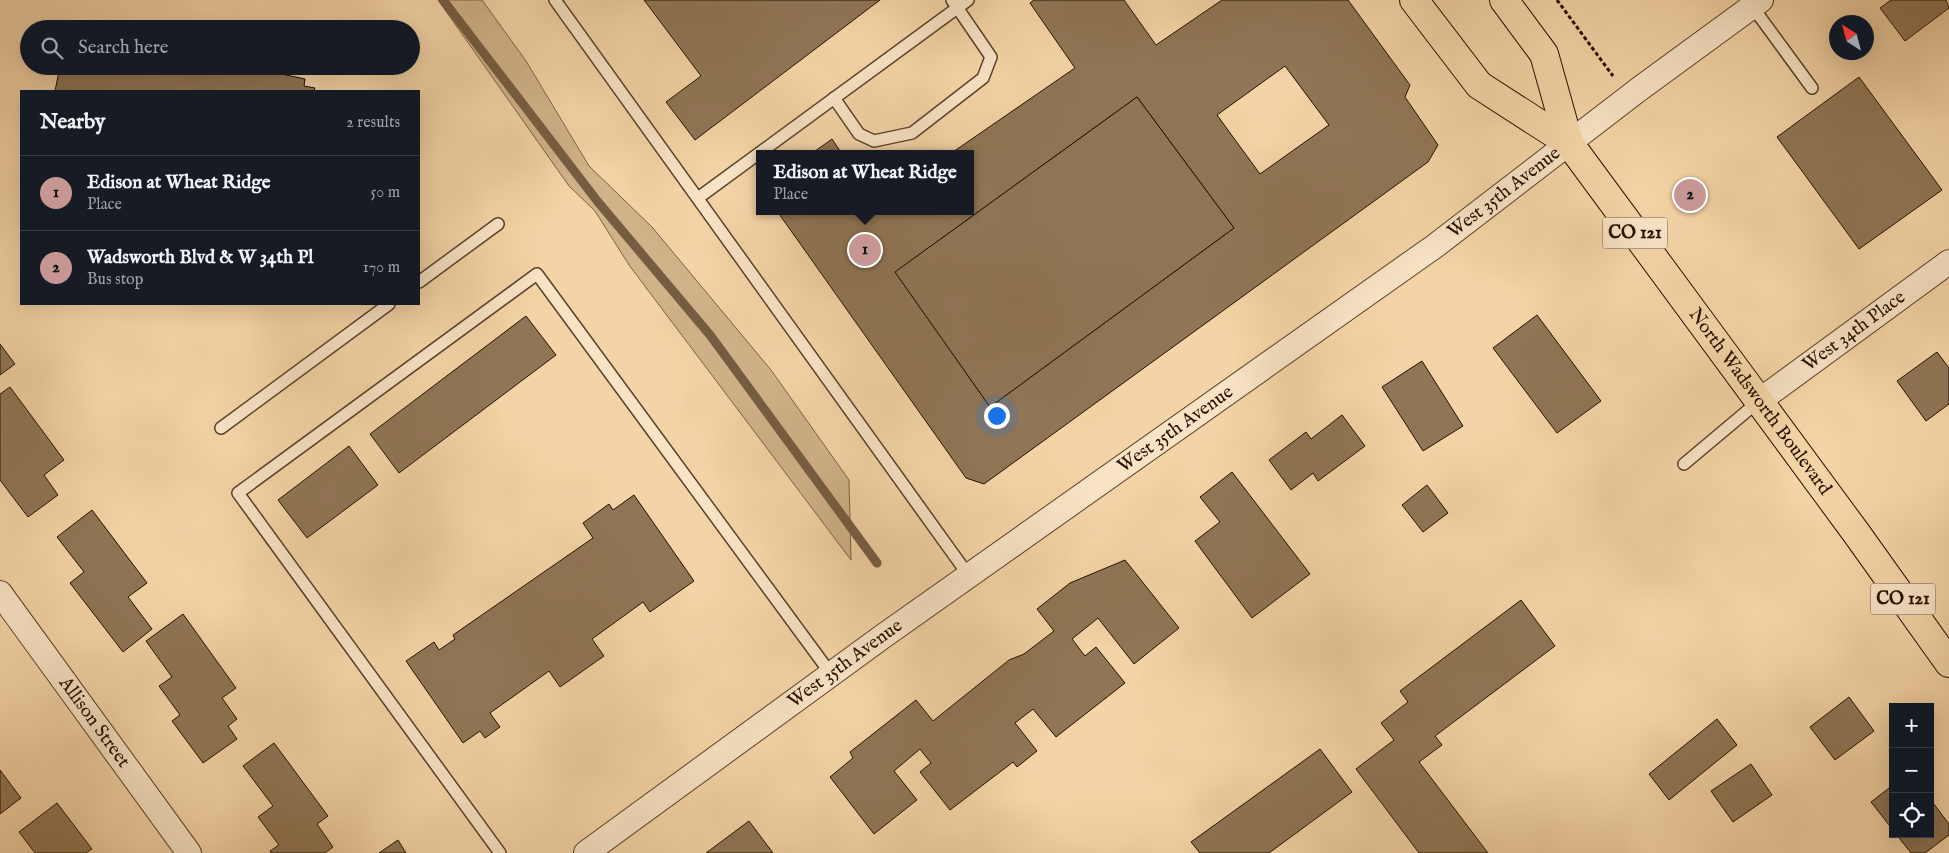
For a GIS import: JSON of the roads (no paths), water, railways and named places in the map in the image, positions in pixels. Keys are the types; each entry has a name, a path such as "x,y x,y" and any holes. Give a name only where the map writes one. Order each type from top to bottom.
{"main road":[{"name":"North Wadsworth Boulevard","path":"1414,0 1479,85 1569,143"},
{"name":"North Wadsworth Boulevard","path":"1504,0 1544,54 1569,143 1949,664"}],"street":[{"name":"West 35th Avenue","path":"586,853 831,674 1435,246 1629,97 1756,3"},
{"name":"West 34th Place","path":"1759,401 1949,262"},
{"name":"Allison Street","path":"0,593 189,853"}],"lane":[{"path":"555,0 969,576"},
{"path":"763,150 955,4 968,0"},
{"path":"1756,3 1812,88"},
{"path":"834,98 859,134 874,141 912,133 983,78 991,57 955,4"},
{"path":"698,198 756,155"},
{"path":"420,281 498,224"},
{"path":"500,853 238,494 537,274 831,674"},
{"path":"221,428 388,305"},
{"path":"1684,464 1759,401"}],"waterway":[{"path":"443,0 598,202 710,335 877,563"}],"place":[{"name":"Wadsworth Blvd & W 34th Pl","path":"1690,195"},
{"name":"Edison at Wheat Ridge","path":"865,250"}]}
